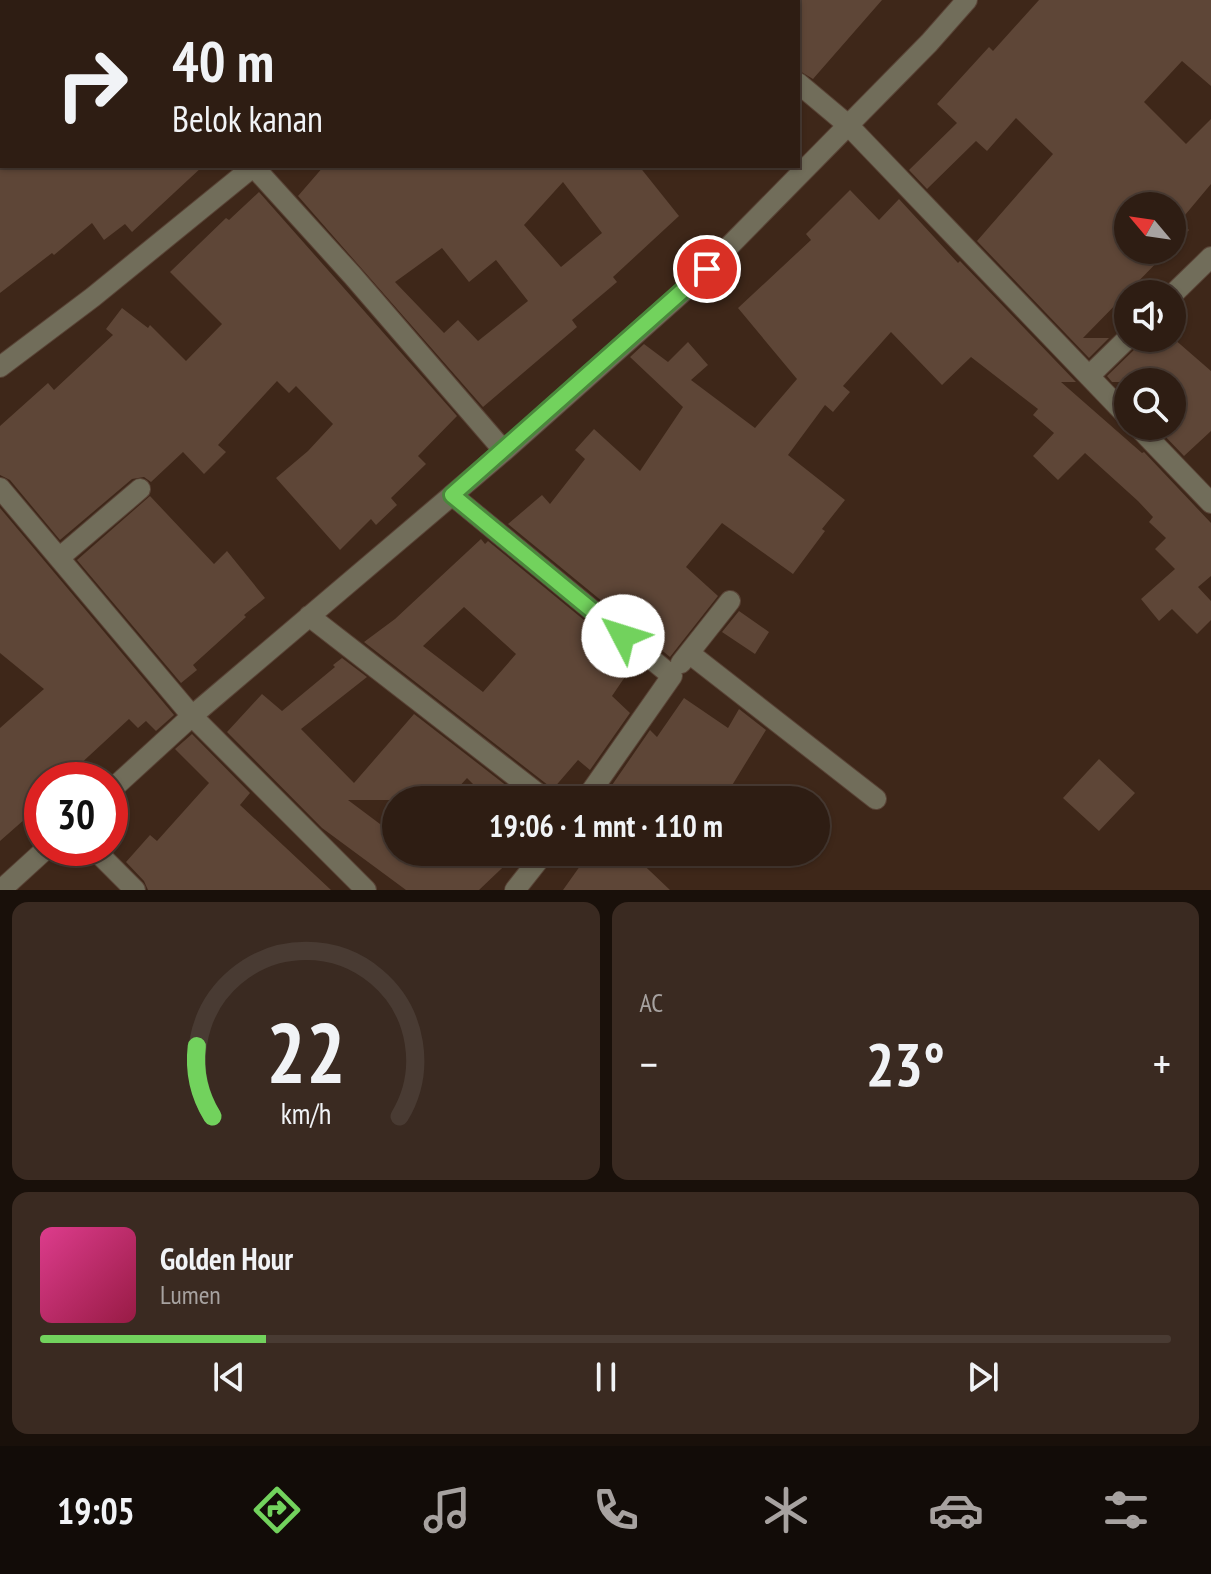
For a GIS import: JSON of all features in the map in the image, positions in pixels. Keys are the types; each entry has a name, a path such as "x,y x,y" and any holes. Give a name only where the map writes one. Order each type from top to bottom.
{"street":[{"path":"128,775 192,716 504,451 693,283 929,43 967,0"},
{"path":"800,85 848,125 1114,402"},
{"path":"0,367 93,297 251,168"},
{"path":"255,168 504,451"},
{"path":"1186,281 1211,257"},
{"path":"1089,376 1114,352"},
{"path":"1150,440 1211,503"},
{"path":"0,488 192,716 366,890"},
{"path":"59,558 140,489"},
{"path":"452,495 672,676"},
{"path":"595,786 672,676 730,601"},
{"path":"309,616 528,786"},
{"path":"689,653 876,799"},
{"path":"1,890 27,866"},
{"path":"111,866 135,890"},
{"path":"515,890 534,866"}],"building":[{"path":"800,0 882,0 813,79 800,71"},
{"path":"1039,0 1211,0 1211,86 1182,61 1144,102 1186,144 1211,119 1211,184 1186,214 1186,192 1114,192 1114,264 1155,264 1140,280 1114,280 1114,306 1083,338 1109,338 1089,358 977,241 1053,154 1016,118 987,151 976,141 927,189 909,170 957,123 937,104 989,47 993,51"},
{"path":"0,168 201,168 132,232 125,224 104,240 92,223 54,255 52,253 0,293"},
{"path":"322,168 641,168 679,216 613,277 617,282 572,320 577,327 483,407 298,196","holes":["563,182 602,233 561,267 524,225","442,248 469,282 496,260 528,301 478,341 458,320 444,333 395,282"]},
{"path":"850,190 879,220 899,199 1076,382 1061,382 1114,428 1114,440 1127,440 1144,452 1211,523 1211,576 1198,587 1211,601 1211,620 1197,634 1172,609 1159,621 1141,599 1175,569 1155,549 1166,538 1149,522 1153,517 1138,501 1085,453 1058,480 1033,456 1054,433 1033,415 1038,409 971,357 942,385 891,332 843,386 850,392 833,412 825,405 788,455 845,500 822,529 825,531 793,574 722,523 686,567 718,596 670,657 508,524 542,495 550,504 585,459 575,450 594,429 640,471 683,407 630,357 644,344 668,362 688,342 708,365 691,380 755,428 797,379 738,308 811,240 806,234"},
{"path":"259,192 457,416 418,456 426,464 391,498 397,505 376,525 371,519 340,550 276,478 308,451 333,424 296,386 289,393 277,381 218,445 226,452 204,474 183,452 151,482 144,477 132,479 60,540 10,480 0,475 0,426 48,383 54,390 113,335 106,329 122,308 148,328 150,325 186,361 222,324 170,272 226,218 229,220"},
{"path":"1186,349 1211,371 1211,431 1184,456 1169,440 1186,440 1186,368 1115,368 1132,352 1186,352"},
{"path":"1114,369 1114,382 1107,376"},
{"path":"150,496 214,564 227,551 265,598 193,665 197,670 181,683 77,560"},
{"path":"0,508 174,715 156,731 146,721 138,728 129,719 82,762 24,762 24,820 0,841 0,728 44,689 0,653"},
{"path":"481,539 485,544 488,541 635,662 612,696 630,713 590,770 578,760 556,786 549,786 364,642 395,619","holes":["464,607 516,654 483,692 423,646"]},
{"path":"739,611 769,632 755,654 722,632"},
{"path":"342,658 367,677 301,729 354,783 414,714 507,786 475,786 467,778 460,786 382,786 382,800 348,800 382,826 382,866 504,866 479,890 406,890 322,828 227,732 262,694 282,711 335,667 333,665"},
{"path":"684,698 728,728 739,709 766,730 732,786 611,786 650,730 657,737"},
{"path":"192,734 250,793 240,805 331,890 148,890 128,864 128,860 150,835 157,841 209,783 175,749"},
{"path":"1099,759 1135,793 1099,831 1063,798"},
{"path":"580,866 645,866 670,890 563,890"}],"route":[{"path":"623,636 452,495 707,269"}]}
